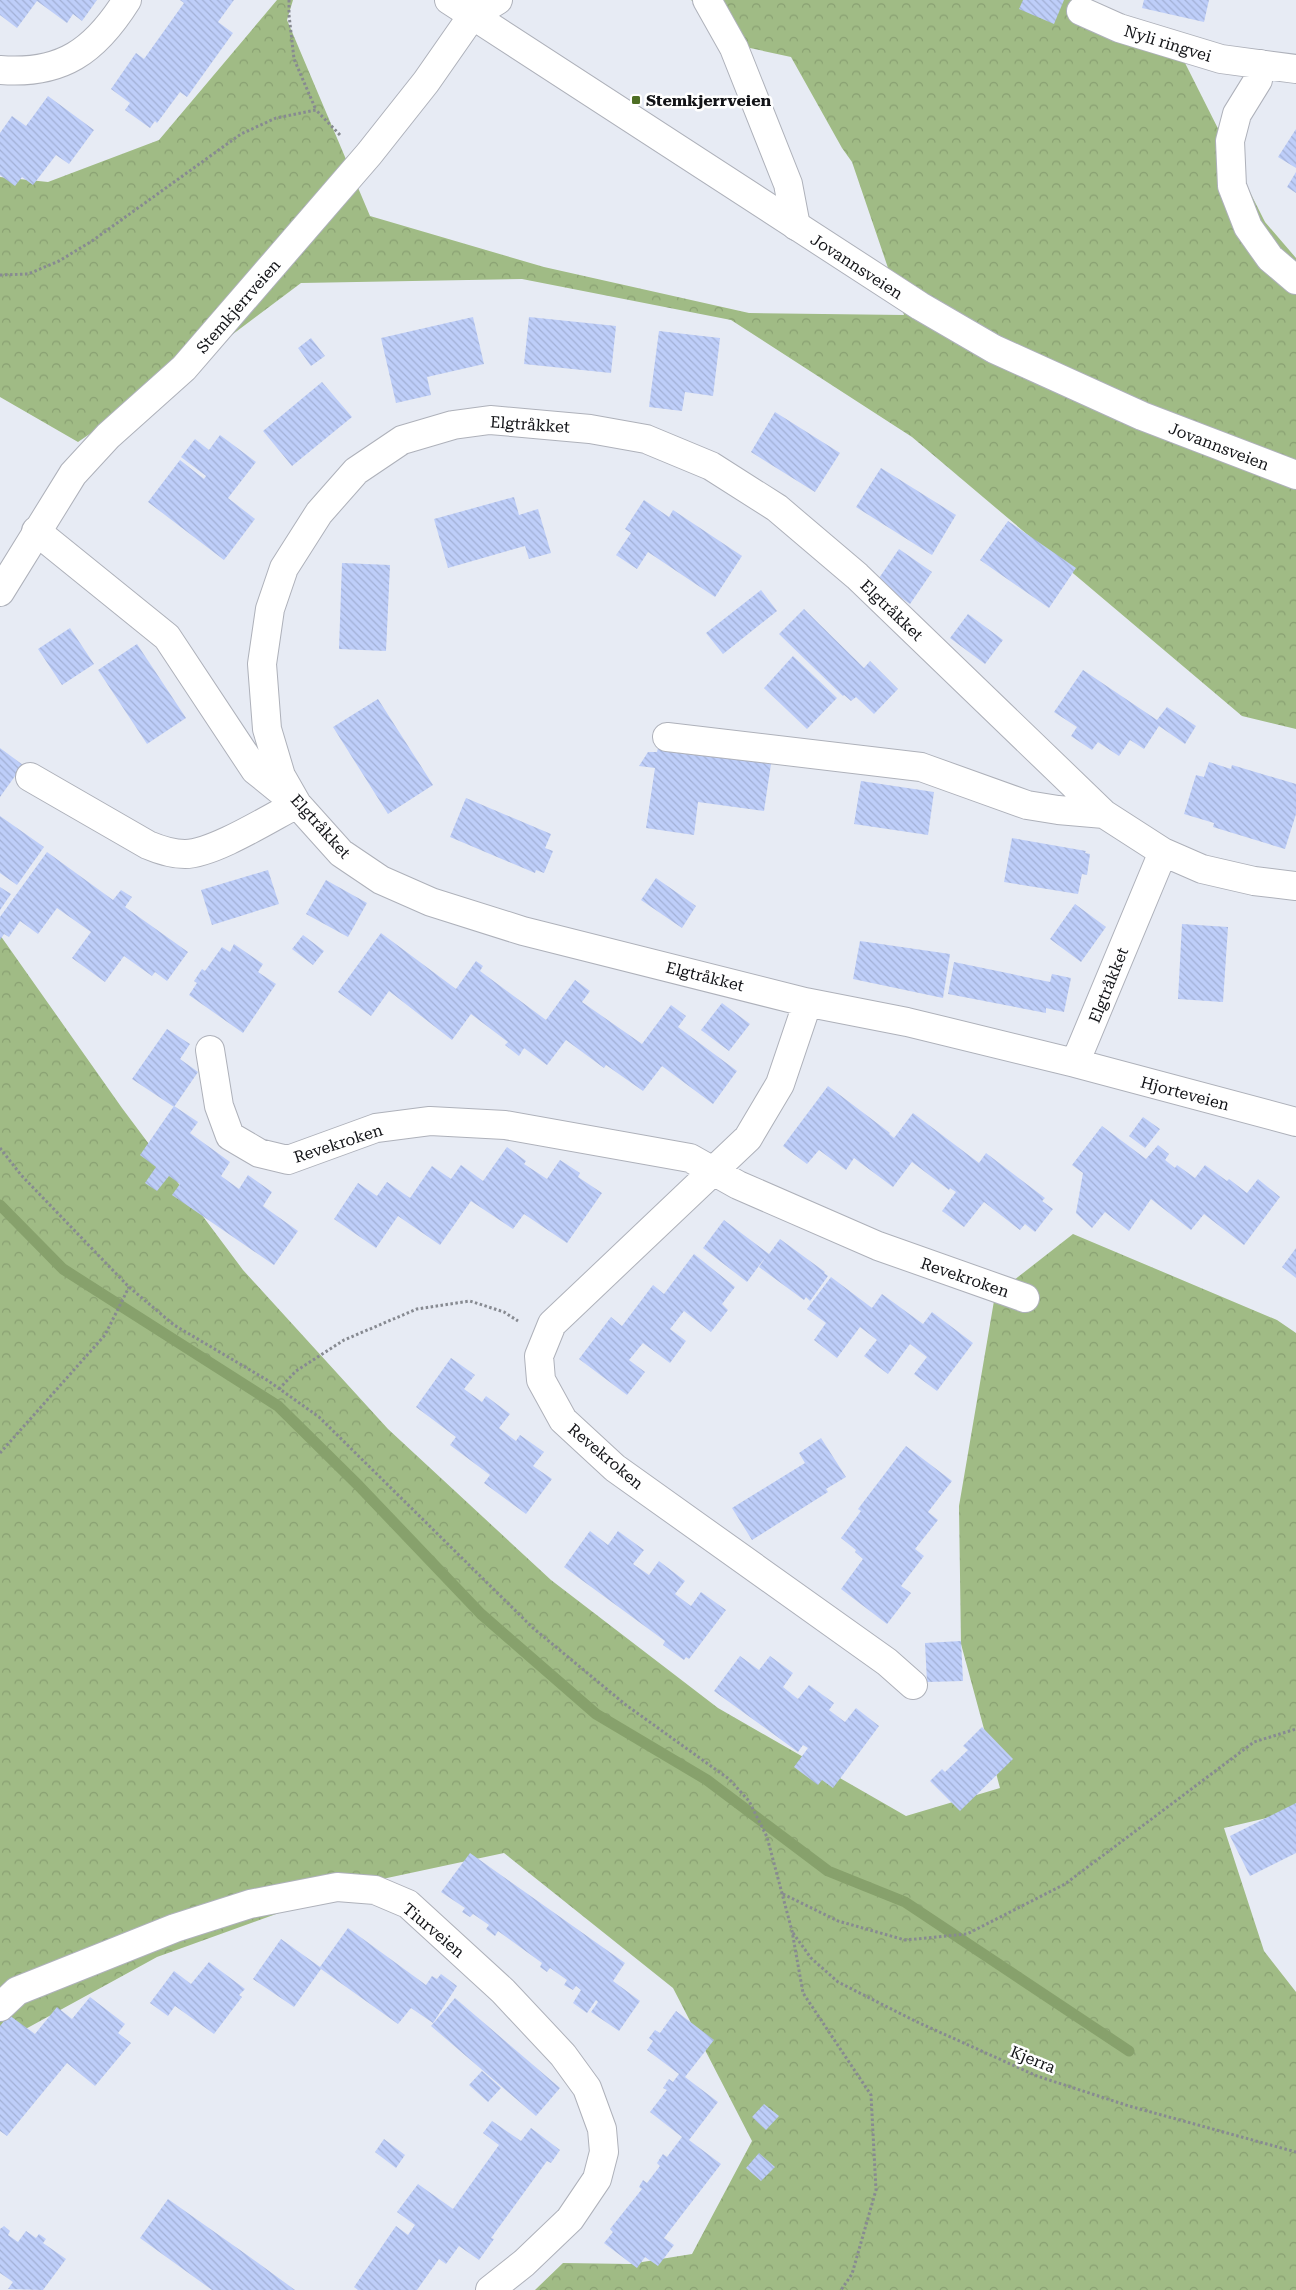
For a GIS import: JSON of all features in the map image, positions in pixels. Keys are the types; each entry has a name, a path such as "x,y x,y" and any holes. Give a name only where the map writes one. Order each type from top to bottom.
{"street":[{"path":"0,70 24,72 60,64 85,51 111,25 127,0"},
{"name":"Jovannsveien","path":"449,0 920,306 994,349 1142,416 1296,476"},
{"path":"472,16 498,0"},
{"path":"707,0 734,48 788,184 796,226"},
{"name":"Nyli ringvei","path":"1080,11 1119,28 1212,56 1296,70"},
{"name":"Stemkjerrveien","path":"0,592 73,474 108,436 184,368 369,154 426,82 472,16"},
{"path":"1260,64 1258,80 1237,114 1230,140 1232,186 1248,227 1270,258 1296,280"},
{"name":"Elgtråkket","path":"1163,852 1075,1063 907,1022 805,1002 523,931 430,902 381,880 341,853 297,804 281,776 267,729 262,664 270,609 284,568 319,513 356,471 402,440 452,425 490,420 590,429 646,439 711,466 777,508 857,576 1104,814 1163,852 1202,868 1254,881 1296,886"},
{"path":"30,777 148,845 167,852 186,854 212,848 297,804 255,770 167,637 36,532"},
{"name":"Elgtråkket","path":"667,737 921,767 1027,805 1104,814"},
{"name":"Revekroken","path":"805,1002 805,1010 780,1084 748,1138 552,1324 539,1356 541,1380 563,1420 615,1468 887,1662 913,1685"},
{"name":"Revekroken","path":"210,1050 219,1106 230,1136 259,1153 288,1160 376,1128 430,1121 505,1125 690,1158 738,1185 878,1246 1025,1298"},
{"name":"Hjorteveien","path":"1075,1063 1296,1122"},
{"name":"Tiurveien","path":"0,2007 17,1991 175,1928 250,1904 337,1887 374,1890 408,1904 503,1990 563,2055 587,2088 602,2129 604,2152 597,2179 570,2219 524,2263 490,2290"}],"path":[{"path":"289,0 294,59 316,110 347,143 369,154"},
{"path":"0,275 28,274 59,261 92,240 241,134 276,118 316,110"},
{"path":"0,1148 21,1176 128,1288 174,1325 279,1389 319,1417 533,1628 626,1705 729,1779 749,1801 767,1837 792,1931 803,1993 871,2095 876,2190 852,2274 841,2290"},
{"path":"0,1453 90,1354 109,1328 128,1288"},
{"path":"279,1389 296,1370 344,1340 417,1309 470,1301 504,1312 546,1338"},
{"path":"783,1894 838,1921 905,1940 967,1934 1065,1884 1254,1742 1296,1729"},
{"name":"Kjerra","path":"792,1931 810,1958 838,1982 915,2021 1037,2076 1129,2106 1296,2152"}],"green space":[{"path":"277,0 293,0 287,20 370,216 544,267 749,313 904,315 852,162 842,148 791,57 750,48 691,0 1077,0 1184,61 1265,222 1296,258 1296,729 1242,716 912,437 731,320 522,279 301,283 213,349 78,442 0,397 0,177 48,182 159,140"},
{"path":"0,935 122,1108 243,1270 388,1429 551,1580 718,1708 906,1816 1000,1788 961,1644 959,1506 995,1295 1073,1234 1277,1320 1296,1333 1296,1811 1224,1828 1264,1951 1296,1992 1296,2290 535,2290 563,2263 630,2264 692,2254 752,2141 673,1988 504,1853 359,1884 157,1957 0,2043"}],"building":[{"path":"0,0 97,0 82,21 73,14 67,23 37,1 17,28 0,15"},
{"path":"180,0 234,0 218,22 233,33 187,97 180,92 157,123 155,121 150,128 125,110 130,103 111,89 136,53 144,59 184,3"},
{"path":"1023,0 1064,0 1054,24 1019,9"},
{"path":"1144,0 1209,0 1204,22 1142,8"},
{"path":"48,96 94,130 69,164 56,155 33,185 22,177 15,186 0,175 0,133 12,116 26,126"},
{"path":"1296,129 1296,168 1278,157"},
{"path":"1296,172 1296,193 1287,187"},
{"path":"473,317 484,364 427,377 431,395 396,403 381,338"},
{"path":"529,317 616,326 611,373 524,364"},
{"path":"659,331 720,338 713,396 685,392 682,411 649,407"},
{"path":"311,338 325,356 311,366 298,348"},
{"path":"322,382 352,417 292,466 263,431"},
{"path":"775,412 840,453 815,492 751,452"},
{"path":"220,435 256,462 228,498 255,519 224,560 148,502 180,460 204,479 206,476 181,457 195,439 209,450"},
{"path":"881,468 956,515 932,555 856,507"},
{"path":"514,497 519,515 538,509 551,553 529,559 525,546 448,568 434,519"},
{"path":"644,500 669,517 673,510 742,556 715,597 648,552 637,569 616,555 631,533 625,529"},
{"path":"1008,521 1076,568 1049,608 980,560"},
{"path":"899,549 932,572 910,604 877,581"},
{"path":"342,563 390,565 386,651 339,649"},
{"path":"761,590 777,611 723,654 706,633"},
{"path":"804,609 864,668 870,661 898,689 874,714 856,697 851,701 843,696 779,634"},
{"path":"968,614 1003,640 985,664 950,638"},
{"path":"70,628 94,664 62,685 38,649"},
{"path":"137,644 186,718 147,744 98,670"},
{"path":"793,656 837,698 807,729 764,688"},
{"path":"1083,670 1157,720 1167,707 1196,726 1185,744 1159,726 1144,749 1130,740 1119,756 1098,742 1092,750 1071,736 1077,727 1054,712"},
{"path":"378,699 433,785 388,814 333,727"},
{"path":"0,748 23,765 0,797"},
{"path":"658,748 771,764 764,811 698,802 694,835 646,828 655,768 639,766 648,752 657,752"},
{"path":"1209,762 1231,769 1232,765 1296,784 1296,814 1285,849 1213,827 1214,823 1184,814 1196,775 1204,777"},
{"path":"861,781 934,792 928,835 854,824"},
{"path":"466,798 551,834 545,848 553,851 544,873 536,870 535,873 450,837"},
{"path":"0,816 44,847 17,885 0,873"},
{"path":"1012,838 1086,851 1085,853 1090,854 1087,875 1082,874 1078,894 1004,882"},
{"path":"47,852 113,900 121,890 132,897 125,907 188,952 167,981 155,972 152,976 124,956 105,982 72,958 91,932 57,908 38,934 20,921 9,937 4,934 0,940 0,917"},
{"path":"268,870 279,904 212,925 201,890"},
{"path":"656,878 696,906 682,928 641,900"},
{"path":"326,880 367,903 348,937 306,914"},
{"path":"0,887 11,894 0,910"},
{"path":"1075,904 1106,927 1081,962 1050,939"},
{"path":"1182,924 1228,927 1223,1002 1178,999"},
{"path":"381,933 456,989 476,961 483,966 480,971 546,1020 575,980 590,991 582,1002 642,1044 671,1005 686,1016 678,1027 737,1071 713,1104 662,1066 643,1091 606,1065 604,1068 566,1040 547,1065 524,1048 519,1056 505,1045 508,1042 471,1014 452,1040 389,991 371,1016 338,992"},
{"path":"303,935 324,951 313,965 292,949"},
{"path":"860,941 950,954 943,998 853,979"},
{"path":"234,944 263,964 258,972 276,984 243,1033 189,995 197,983 194,981 202,969 205,971 222,947 230,952"},
{"path":"954,962 1050,982 1052,974 1071,978 1064,1012 1046,1008 1046,1013 948,994"},
{"path":"722,1003 750,1024 729,1051 701,1030"},
{"path":"167,1029 190,1044 180,1059 198,1072 174,1107 132,1079"},
{"path":"828,1086 894,1138 913,1113 979,1163 986,1153 1045,1198 1042,1201 1053,1209 1035,1232 1025,1224 1020,1230 984,1202 964,1227 942,1211 956,1192 950,1188 949,1190 912,1162 893,1187 854,1158 846,1170 819,1150 807,1164 783,1146"},
{"path":"174,1106 198,1122 190,1133 230,1162 221,1176 239,1189 248,1175 272,1192 263,1206 298,1231 274,1265 172,1195 180,1184 169,1176 157,1191 145,1183 156,1167 140,1155"},
{"path":"1143,1117 1160,1129 1145,1148 1129,1136"},
{"path":"1102,1126 1146,1159 1158,1145 1169,1154 1165,1160 1175,1168 1177,1165 1195,1178 1205,1165 1227,1181 1229,1179 1247,1193 1258,1179 1280,1197 1244,1245 1204,1214 1191,1230 1151,1199 1129,1231 1105,1212 1092,1228 1076,1213 1083,1173 1072,1165"},
{"path":"507,1147 526,1161 524,1164 547,1179 560,1160 580,1173 578,1177 602,1193 567,1243 524,1214 513,1229 471,1201 440,1245 398,1216 376,1248 334,1219 358,1183 377,1196 387,1182 410,1198 432,1166 451,1179 461,1165 483,1181"},
{"path":"724,1220 769,1254 780,1239 825,1272 828,1276 810,1301 806,1297 804,1300 759,1267 767,1255 747,1282 703,1248"},
{"path":"1296,1248 1296,1278 1282,1267"},
{"path":"694,1254 735,1287 722,1304 728,1310 711,1332 684,1311 670,1329 686,1341 670,1363 643,1343 629,1360 645,1372 627,1395 579,1359 611,1317 622,1326 653,1285 664,1294"},
{"path":"831,1277 872,1308 882,1294 923,1324 932,1312 973,1343 937,1391 914,1374 927,1357 910,1344 888,1374 864,1356 877,1340 860,1327 837,1358 814,1340 826,1323 807,1309"},
{"path":"451,1358 475,1375 464,1389 482,1402 486,1396 510,1414 499,1428 516,1441 520,1435 544,1452 533,1466 552,1479 526,1514 484,1483 490,1475 450,1445 456,1437 416,1407"},
{"path":"821,1438 846,1477 826,1489 828,1492 752,1540 732,1508 805,1463 799,1453"},
{"path":"906,1446 952,1481 928,1512 938,1520 915,1549 924,1556 901,1586 911,1593 887,1624 841,1589 863,1559 855,1552 856,1550 841,1538 861,1511 858,1509"},
{"path":"590,1531 608,1545 618,1531 644,1550 633,1564 649,1575 659,1561 685,1581 675,1594 691,1606 701,1592 726,1610 689,1659 686,1657 684,1660 663,1645 665,1641 564,1567"},
{"path":"961,1641 963,1681 927,1682 925,1643"},
{"path":"740,1656 759,1670 770,1656 793,1673 783,1687 798,1699 809,1685 834,1703 829,1710 845,1722 856,1708 879,1726 833,1788 822,1780 818,1785 794,1767 808,1748 803,1745 798,1752 714,1691"},
{"path":"982,1727 1013,1759 960,1811 930,1781 942,1769 945,1772 968,1750 963,1746"},
{"path":"1296,1803 1296,1853 1250,1876 1230,1836"},
{"path":"470,1853 625,1963 613,1981 640,2001 619,2031 591,2012 598,2002 596,2000 587,2013 573,2003 581,1990 576,1986 573,1990 564,1985 567,1980 550,1968 547,1972 540,1967 542,1963 498,1931 495,1936 486,1929 489,1925 473,1914 470,1917 462,1912 465,1908 441,1892"},
{"path":"348,1928 426,1985 432,1976 437,1979 441,1974 457,1986 433,2023 411,2008 398,2024 321,1969 294,2007 253,1979 281,1939 320,1967"},
{"path":"209,1962 245,1989 239,1995 242,1997 214,2034 175,2006 168,2016 150,2003 174,1971 191,1984"},
{"path":"90,1997 125,2024 118,2033 131,2043 95,2086 67,2063 7,2136 0,2131 0,2026 9,2015 35,2034 57,2007 72,2019"},
{"path":"455,1998 560,2088 536,2116 431,2026"},
{"path":"676,2011 714,2040 685,2077 718,2102 689,2140 721,2164 664,2238 674,2245 658,2266 645,2257 637,2268 604,2243 613,2232 610,2229 642,2189 639,2187 643,2180 647,2183 660,2166 657,2163 663,2154 667,2157 682,2137 650,2112 667,2090 663,2088 669,2079 673,2082 679,2074 647,2050 653,2041 649,2038 655,2030 660,2033"},
{"path":"482,2071 501,2088 488,2102 469,2085"},
{"path":"764,2104 779,2116 766,2130 752,2117"},
{"path":"492,2121 521,2141 531,2128 560,2150 551,2163 547,2161 491,2238 494,2239 479,2260 459,2246 446,2264 439,2259 417,2290 358,2290 354,2287 396,2226 408,2235 415,2225 397,2212 418,2184 453,2209 499,2145 483,2133"},
{"path":"384,2139 405,2155 396,2168 375,2152"},
{"path":"759,2153 775,2167 761,2181 746,2168"},
{"path":"168,2199 295,2290 212,2290 140,2238"},
{"path":"4,2226 10,2231 8,2235 18,2242 26,2231 36,2238 39,2234 46,2239 43,2243 66,2259 43,2290 8,2289 13,2282 0,2273 0,2229"}],"waterway":[{"path":"0,1205 63,1269 278,1406 359,1486 481,1614 596,1714 707,1780 828,1871 905,1902 1129,2051"}],"place":[{"name":"Stemkjerrveien","path":"636,100"}]}
